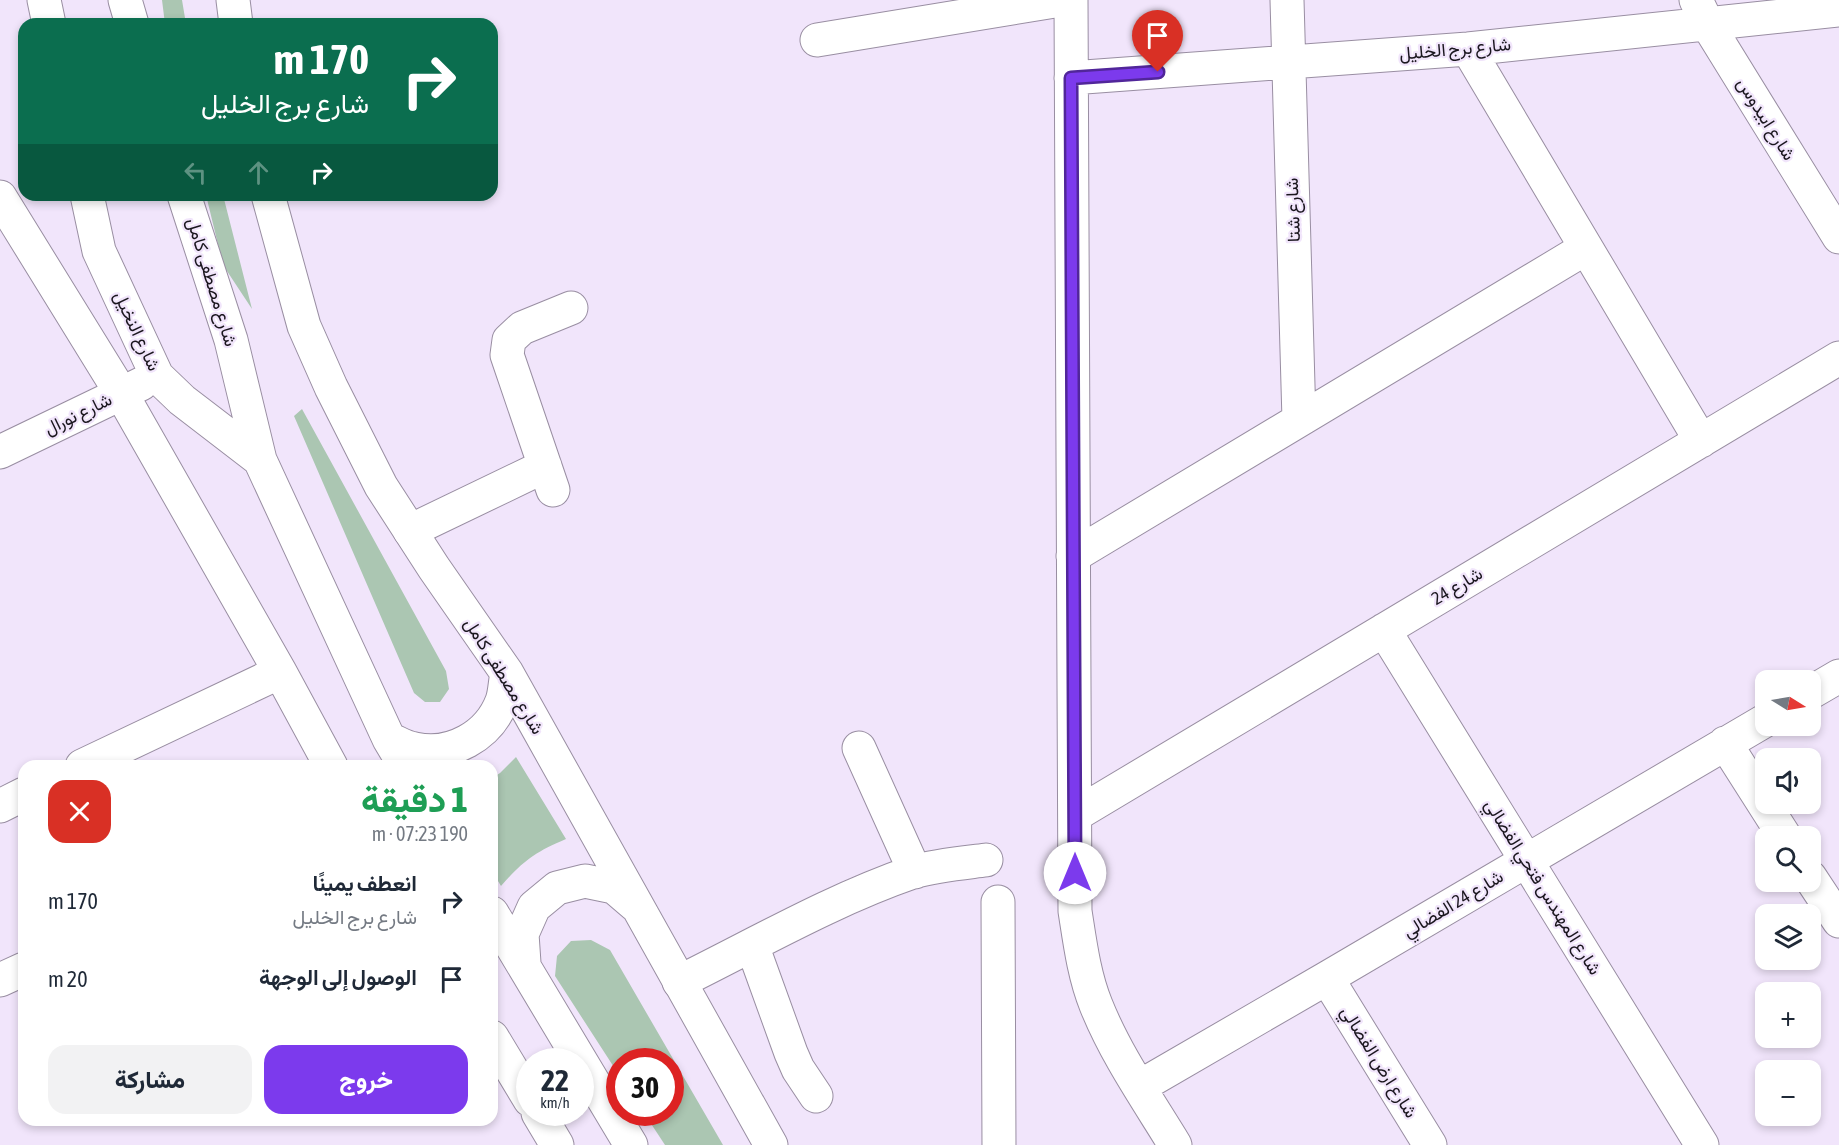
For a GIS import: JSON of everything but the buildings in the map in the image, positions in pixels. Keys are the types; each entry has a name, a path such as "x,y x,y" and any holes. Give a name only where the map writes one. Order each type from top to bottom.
{"street":[{"path":"44,0 48,18"},
{"path":"125,0 130,18"},
{"path":"233,0 235,18"},
{"path":"817,40 1061,0"},
{"path":"1071,0 1075,911 1082,958 1095,1004 1114,1047 1175,1145"},
{"name":"شارع شتا","path":"1287,0 1299,420"},
{"name":"شارع برج الخليل","path":"1071,78 1468,49 1702,12 1839,10"},
{"name":"شارع ابيدوس","path":"1702,12 1839,237"},
{"path":"1468,49 1701,441"},
{"path":"0,197 121,393 328,760"},
{"name":"شارع النخيل","path":"88,201 99,251 157,376 182,400 260,460"},
{"name":"شارع مصطفى كامل","path":"186,201 231,340 260,460 389,739 401,760"},
{"name":"شارع مصطفى كامل","path":"270,201 304,326 331,387 381,486 507,673 771,1145"},
{"path":"1073,556 1586,248"},
{"path":"410,531 549,478 507,355 508,347 509,340 522,328 571,308"},
{"name":"شارع 24","path":"1075,815 1839,358"},
{"name":"شارع نورال","path":"0,452 157,376"},
{"name":"شارع المهندس فتحي الفضالي","path":"1384,630 1702,1145"},
{"path":"95,760 280,672"},
{"path":"389,739 414,749 441,751 467,742 489,724 502,700 507,673"},
{"path":"1821,687 1839,676"},
{"name":"شارع 24 الفضالي","path":"1139,1086 1755,726"},
{"path":"1725,743 1778,826"},
{"path":"859,748 915,872"},
{"path":"0,806 18,797"},
{"path":"679,982 848,897 915,872 951,864 986,860"},
{"path":"524,963 522,934 534,907 557,888 585,881 614,887 636,906"},
{"path":"1820,892 1839,921"},
{"path":"998,902 999,1145"},
{"path":"498,922 631,1145"},
{"path":"752,945 791,1053 802,1076 816,1096"},
{"path":"0,980 18,972"},
{"name":"شارع ارض الفضالي","path":"1327,978 1430,1145"},
{"path":"498,1047 516,1077"},
{"path":"546,1126 557,1145"}],"green space":[{"path":"162,0 182,0 185,18 164,18"},
{"path":"207,201 225,201 252,309 223,265"},
{"path":"302,409 446,671 449,689 440,702 425,702 414,693 294,416"},
{"path":"516,757 566,839 530,858 501,886 498,881 498,774"},
{"path":"591,940 610,950 667,1048 606,1048 606,1055 555,976 557,956 571,941"},
{"path":"684,1078 723,1145 665,1145 653,1126 684,1126"}],"route":[{"path":"1075,873 1071,78 1158,72"}]}
